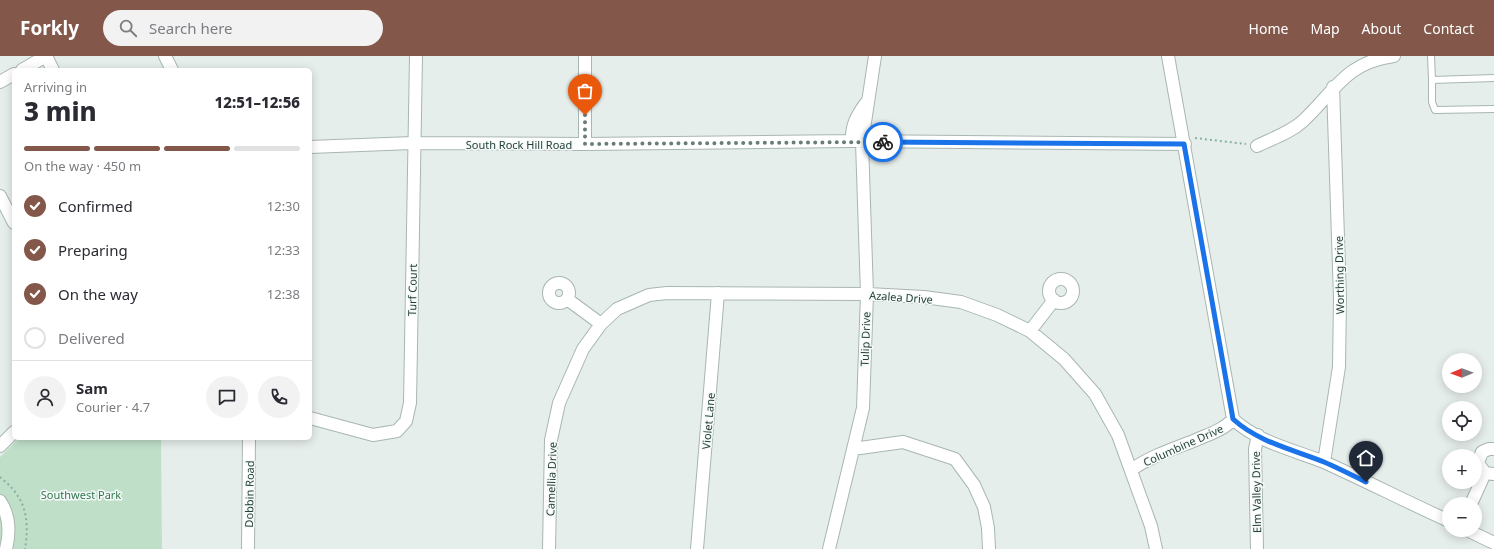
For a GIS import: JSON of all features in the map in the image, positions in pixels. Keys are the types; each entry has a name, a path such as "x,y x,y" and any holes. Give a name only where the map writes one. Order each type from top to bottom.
{"street":[{"path":"25,68 46,56 52,68"},
{"path":"165,56 171,68"},
{"name":"Turf Court","path":"312,419 373,435 397,431 406,421 410,403 416,56"},
{"path":"585,56 585,144"},
{"name":"Tulip Drive","path":"829,549 863,408 867,294 857,142 866,126 867,102 875,56"},
{"path":"1168,56 1233,419 1242,427 1258,435 1324,462 1442,518"},
{"path":"1257,146 1289,131 1303,121 1333,87 1363,64 1394,56"},
{"path":"0,82 12,75"},
{"name":"Worthing Drive","path":"1324,462 1339,367 1340,298 1333,87"},
{"name":"South Rock Hill Road","path":"312,147 415,143 585,144 1184,140"},
{"path":"0,196 12,218"},
{"name":"Azalea Drive","path":"601,324 617,309 649,295 718,293 867,294 924,297 961,302 997,315 1030,331 1064,359 1095,394 1118,435 1151,526 1156,549"},
{"name":"Violet Lane","path":"698,549 718,293"},
{"path":"567,299 601,324"},
{"path":"1030,331 1054,300"},
{"name":"Camellia Drive","path":"549,549 551,440 559,403 583,349 601,324"},
{"name":"Columbine Drive","path":"1131,470 1144,461 1217,431 1229,424 1233,419"},
{"path":"0,446 12,434"},
{"name":"Elm Valley Drive","path":"1257,549 1255,449 1258,435"},
{"name":"Dobbin Road","path":"248,549 249,440"},
{"path":"853,449 903,442 955,459 974,485 984,507 989,549"},
{"path":"1475,497 1489,473 1478,463 1480,455 1486,450 1494,449"},
{"path":"0,501 7,517 9,529 6,549"},
{"path":"1482,537 1494,543"}],"lane":[{"path":"1431,56 1432,102 1435,110 1494,109"},
{"path":"1432,80 1494,78"}],"path":[{"path":"1184,140 1257,146"},
{"path":"0,477 18,495 23,509 28,532 24,549"}],"green space":[{"name":"Southwest Park","path":"17,440 161,440 162,549 0,549 0,457"}],"way so far":[{"path":"585,115 585,144 852,141 883,142"}],"route":[{"path":"883,142 1184,144 1233,419 1242,427 1276,444 1324,462 1366,482"}]}
